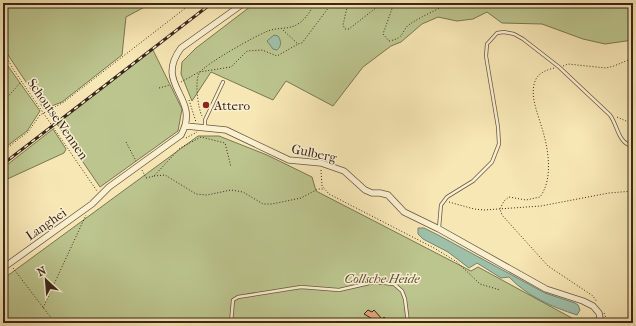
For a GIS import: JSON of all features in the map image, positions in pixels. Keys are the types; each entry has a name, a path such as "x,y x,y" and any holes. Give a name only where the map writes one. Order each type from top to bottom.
{"street":[{"path":"100,196 109,187 181,135 186,126 187,111 177,83 172,75 173,63 181,48 244,3"},
{"name":"Gulberg","path":"186,126 205,126 226,130 288,160 321,163 344,171 365,190 372,193 388,195 404,212 439,229 546,289 583,301 593,306 599,313 601,323"},
{"name":"Langhei","path":"3,268 92,204 100,196"}],"lane":[{"path":"439,229 441,205 444,201 472,181 492,162 499,144 498,126 486,56 487,44 497,33 504,32 514,34 559,67 610,115 622,141 627,145 633,146"},
{"path":"205,126 205,120 223,82"},
{"path":"232,323 233,300 238,297 301,288 339,290 374,282 394,284 402,291 405,299 408,323"}],"path":[{"path":"3,151 28,132 44,112 64,102 192,3"},
{"path":"159,88 177,83 199,72 229,53 269,31 283,30 301,22 315,3"},
{"path":"199,72 231,67 247,52 262,50 277,56 305,40 332,3"},
{"path":"348,3 343,25 345,29 349,29 382,3"},
{"path":"394,3 383,34 389,41 398,38 405,32 409,24 449,3"},
{"path":"477,3 486,6 500,3"},
{"path":"283,30 298,44"},
{"name":"Schoutse Vennen","path":"3,50 22,82 44,112 100,196"},
{"path":"597,302 593,296 548,266 502,215 500,209 504,201 509,197 526,200 540,197 545,190 548,177 547,152 541,125 535,110 534,90 536,79 543,72 568,64 606,68 633,58"},
{"path":"199,72 196,81 201,114 205,120"},
{"path":"177,83 178,78"},
{"path":"3,102 22,82"},
{"path":"187,98 197,126"},
{"path":"610,115 633,124"},
{"path":"154,176 180,148 201,137 225,143 231,167"},
{"path":"126,142 146,178 165,175 196,194 207,195 231,190 243,192 263,204 272,204 301,198 318,189 324,189"},
{"path":"321,163 321,183 329,194 354,208 372,215 451,258 472,274 480,284 500,290"},
{"path":"444,201 453,202 474,209 500,209 541,206 609,193 633,191"},
{"path":"43,308 86,215"},
{"path":"12,267 54,323"},
{"path":"602,309 608,323"}],"green space":[{"path":"3,3 152,3 126,17 122,55 62,102 44,109 8,55 3,43"},
{"path":"255,3 633,3 633,40 605,44 583,39 542,24 502,23 487,12 473,19 457,21 438,17 422,24 401,42 391,46 363,67 333,106 286,81 273,100 211,72 192,101 181,74 182,62 196,48"},
{"path":"153,50 182,109 178,131 100,187 57,124"},
{"path":"3,59 40,111 27,131 3,149"},
{"path":"53,129 66,149 64,153 3,181 3,168"},
{"name":"Collsche Heide","path":"198,136 219,136 267,155 312,177 316,191 471,271 478,267 581,323 343,323 340,321 337,323 3,323 3,279"}],"shaded area":[{"path":"274,35 278,36 280,41 280,47 277,50 273,49 267,41"},
{"path":"418,228 424,228 438,235 545,293 575,303 578,305 580,310 577,315 540,300 524,290 509,277 501,278 477,263 469,268 448,252 423,239 418,234"}],"building":[{"path":"368,310 372,312 374,310 382,319 384,317 390,323 377,323 364,314"}],"railway":[{"path":"3,164 212,3"}],"place":[{"name":"Attero","path":"206,105"}]}
